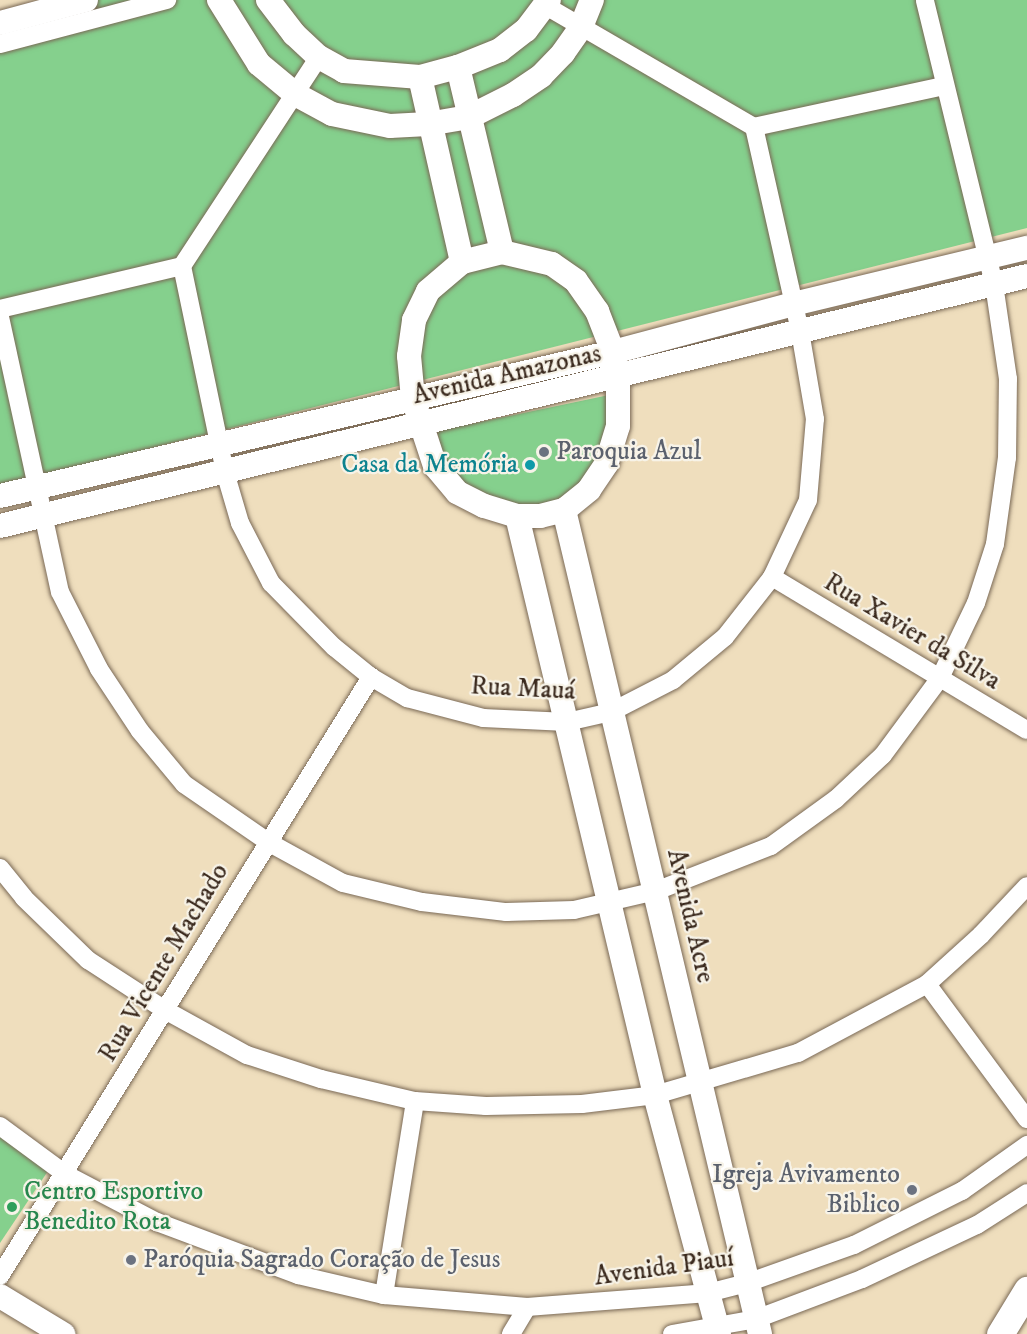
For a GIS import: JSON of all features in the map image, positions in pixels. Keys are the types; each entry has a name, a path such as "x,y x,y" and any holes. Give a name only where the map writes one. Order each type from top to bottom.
{"main road":[{"path":"1000,1334 1027,1290"}],"street":[{"path":"0,23 86,0"},
{"path":"0,44 167,0"},
{"path":"219,0 259,64 295,94 332,114 360,122 428,124 469,117 513,96 540,76 581,27 591,0"},
{"path":"268,0 278,18 319,57 344,71 420,77 459,67 500,50 526,30 547,3 581,27 754,127 944,86"},
{"path":"0,317 60,592 99,669 140,731 184,784 268,842 343,883 422,902 506,912 574,910 656,891 771,846 836,799 884,755 940,678 976,603 995,544 1007,458 1008,379 994,284 944,86 926,0"},
{"path":"0,309 182,266 319,57"},
{"path":"459,67 502,252"},
{"path":"420,77 428,124 462,262"},
{"name":"Rua Mauá","path":"182,266 225,472 240,523 271,583 334,647 371,676 407,698 483,718 567,722 611,712 673,680 725,636 772,577 808,500 815,419 801,331 754,127"},
{"name":"Avenida Amazonas","path":"0,496 220,447 613,352 793,304 1027,248"},
{"path":"502,252 552,264 576,281 597,311 613,352 618,378 618,426 607,463 589,490 564,510 540,516 518,516 484,506 457,492 435,466 419,425 413,399 409,356 414,320 428,291 462,262 502,252"},
{"name":"Avenida Amazonas","path":"0,526 618,378 1027,276"},
{"name":"Avenida Acre","path":"564,510 758,1326"},
{"path":"518,516 656,1095 718,1331"},
{"name":"Rua Xavier da Silva","path":"772,577 1027,730"},
{"name":"Rua Vicente Machado","path":"0,1276 371,676"},
{"path":"0,868 24,898 88,960 165,1010 247,1055 321,1079 415,1101 486,1106 582,1104 656,1095 700,1085 798,1053 927,984 981,935 1027,886"},
{"path":"927,984 1027,1119"},
{"path":"384,1295 415,1101"},
{"name":"Avenida Piauí","path":"0,1126 65,1174 157,1222 298,1275 384,1295 527,1307 708,1293 747,1283 854,1245 962,1191 1027,1145"},
{"path":"672,1334 758,1326 977,1226 1027,1193"},
{"path":"0,1296 63,1334"},
{"path":"511,1334 527,1307"}],"green space":[{"path":"70,0 1027,0 1027,228 0,486 0,17"},
{"path":"609,395 611,421 601,459 585,485 560,503 517,510 460,487 445,463 437,431"},
{"name":"Centro Esportivo Benedito Rota","path":"0,1133 48,1171 0,1243"}],"place":[{"name":"Paroquia Azul","path":"544,452"},
{"name":"Casa da Memória","path":"530,465"},
{"name":"Igreja Avivamento Biblico","path":"912,1190"},
{"name":"Centro Esportivo Benedito Rota","path":"12,1207"},
{"name":"Paróquia Sagrado Coração de Jesus","path":"131,1260"}]}
